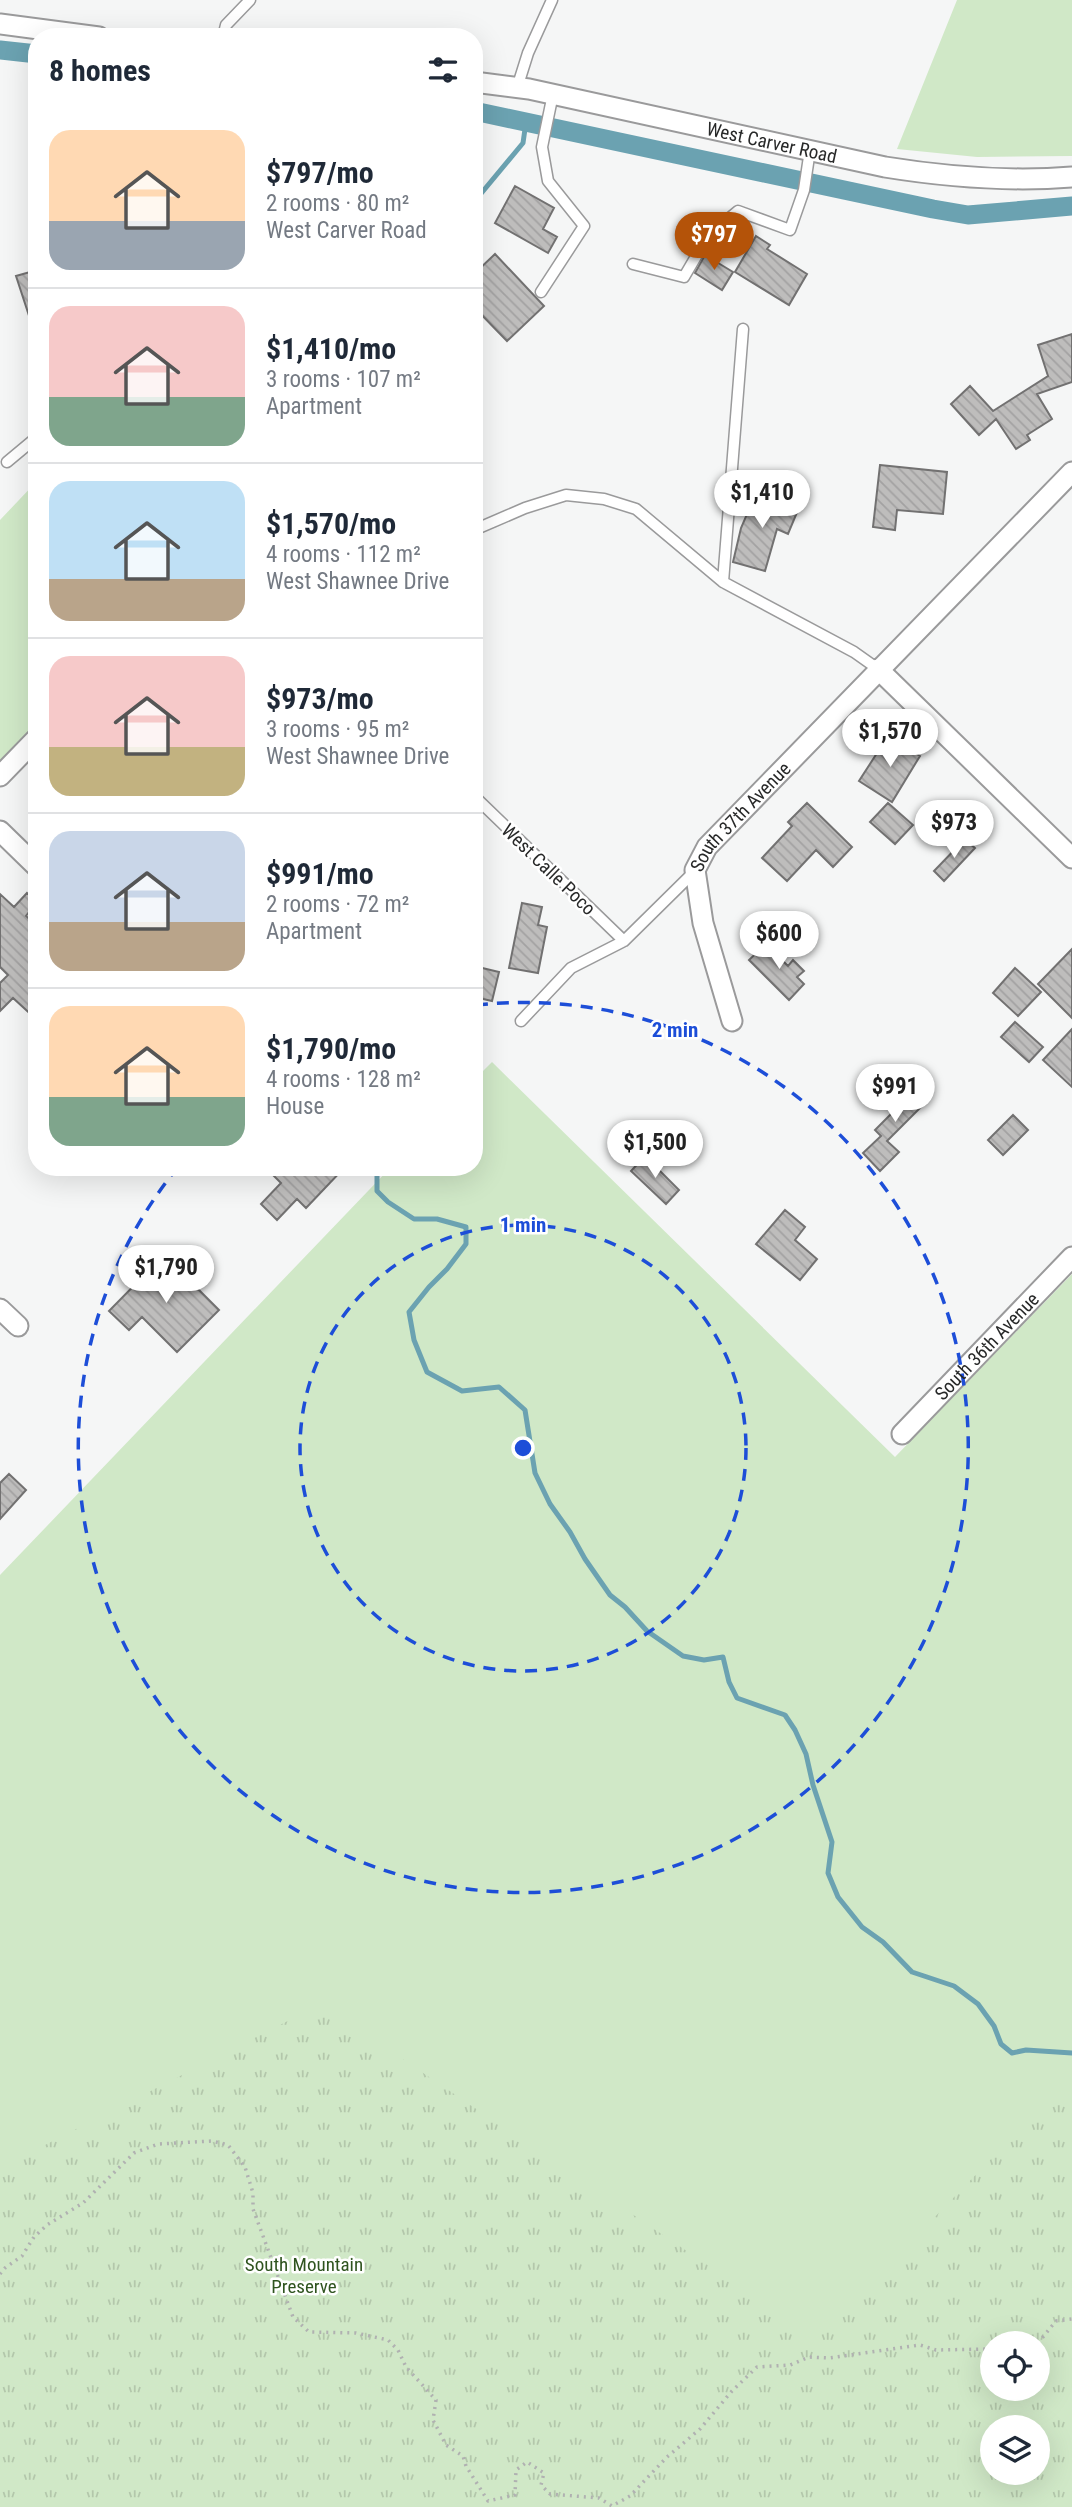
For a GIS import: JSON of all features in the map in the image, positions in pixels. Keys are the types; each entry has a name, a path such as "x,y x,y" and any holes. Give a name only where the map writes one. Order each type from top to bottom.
{"street":[{"path":"0,24 30,28"},
{"name":"West Carver Road","path":"483,83 517,88 551,103 810,150 885,167 960,177 1072,177"},
{"name":"South 37th Avenue","path":"732,1021 703,923 695,870 707,846 1072,472"},
{"path":"878,669 1072,858"},
{"path":"0,776 28,747"},
{"path":"0,831 28,858"},
{"name":"South 36th Avenue","path":"902,1434 1072,1257"},
{"path":"0,1309 18,1326"}],"lane":[{"path":"225,28 250,0"},
{"path":"517,88 528,53 552,0"},
{"path":"541,292 584,226 548,181 542,148 551,103"},
{"path":"633,264 684,277 708,236 738,211 790,230 804,190 810,150"},
{"path":"723,582 743,329"},
{"path":"7,462 28,444"},
{"path":"483,526 525,508 566,495 604,499 636,509 723,582 854,652 878,669"},
{"name":"West Calle Poco","path":"483,805 624,941"},
{"path":"521,1021 571,968 624,941 695,870"}],"path":[{"path":"0,2274 22,2256 34,2237 47,2225 83,2203 134,2153 158,2144 212,2141 228,2145 245,2167 253,2193 253,2209 292,2317 309,2332 356,2333 388,2340 398,2350 406,2367 436,2400 433,2420 446,2445 463,2456 466,2466 488,2501 515,2495 516,2470 527,2462 544,2473 541,2485 550,2494 599,2498 612,2506 630,2496 667,2457 700,2429 732,2391 757,2367 789,2365 809,2357 829,2358 920,2346 936,2350 980,2349"},
{"path":"1048,2331 1056,2321 1072,2319"}],"green space":[{"path":"957,0 1072,0 1072,156 977,157 897,149"},
{"path":"28,490 28,731 0,761 0,520"},
{"path":"492,1062 895,1457 1072,1274 1072,2507 0,2507 0,1575 382,1176 483,1176 483,1071"},
{"name":"South Mountain Preserve","path":"321,2004 817,2339 1072,2075 1072,2507 0,2507 0,2168"}],"building":[{"path":"515,186 554,208 543,229 557,237 548,253 495,223"},
{"path":"756,236 770,245 767,249 807,274 789,305 735,272"},
{"path":"495,254 544,306 507,341 483,316 483,265"},
{"path":"705,255 733,272 722,290 695,273"},
{"path":"28,273 28,313 16,276"},
{"path":"1072,334 1072,382 1037,394 1052,419 1027,435 1030,440 1016,449 996,419 979,435 951,404 970,386 993,411 1048,376 1038,345"},
{"path":"880,465 947,472 943,514 897,510 895,530 873,527"},
{"path":"757,491 798,510 788,534 777,529 765,571 733,562 741,528"},
{"path":"888,736 920,756 892,802 859,781"},
{"path":"807,803 852,847 833,867 816,850 787,881 762,858 792,826 788,822"},
{"path":"888,803 913,825 895,844 870,822"},
{"path":"965,839 975,848 944,881 934,871"},
{"path":"0,894 14,907 28,894 28,1012 13,998 0,1011 0,983 8,975 0,967"},
{"path":"522,903 542,907 538,925 547,927 538,973 509,968"},
{"path":"766,944 788,966 793,960 804,971 797,977 804,984 789,1000 749,960"},
{"path":"1072,949 1072,1018 1038,984"},
{"path":"483,968 499,972 492,1001 483,999"},
{"path":"1015,968 1041,992 1018,1016 993,993"},
{"path":"1015,1022 1043,1047 1029,1062 1001,1037"},
{"path":"1072,1029 1072,1087 1043,1060"},
{"path":"909,1080 929,1099 887,1141 899,1152 880,1171 863,1153 881,1136 875,1130 896,1109 888,1101"},
{"path":"1013,1115 1028,1130 1003,1155 988,1140"},
{"path":"645,1156 679,1190 666,1204 631,1171"},
{"path":"274,1176 336,1176 306,1208 297,1199 277,1220 261,1204 281,1183"},
{"path":"785,1210 805,1227 795,1240 817,1259 800,1280 756,1244"},
{"path":"164,1255 219,1310 177,1352 142,1317 129,1330 109,1311"},
{"path":"9,1474 26,1490 0,1519 0,1483"}],"waterway":[{"path":"0,50 28,53"},
{"path":"483,113 968,215 1072,206"},
{"path":"483,191 523,143 526,122"},
{"path":"377,1176 377,1191 388,1202 414,1219 437,1219 466,1227 466,1244 409,1312 414,1340 427,1372 462,1391 499,1387 525,1410 535,1473 550,1504 610,1595 647,1631 683,1656 704,1660 723,1657 729,1682 737,1698 785,1715 806,1754 832,1842 828,1873 838,1897 862,1927 883,1942 912,1972 954,1986 978,2004 994,2026 1001,2044 1012,2053 1026,2050 1072,2053"}]}
